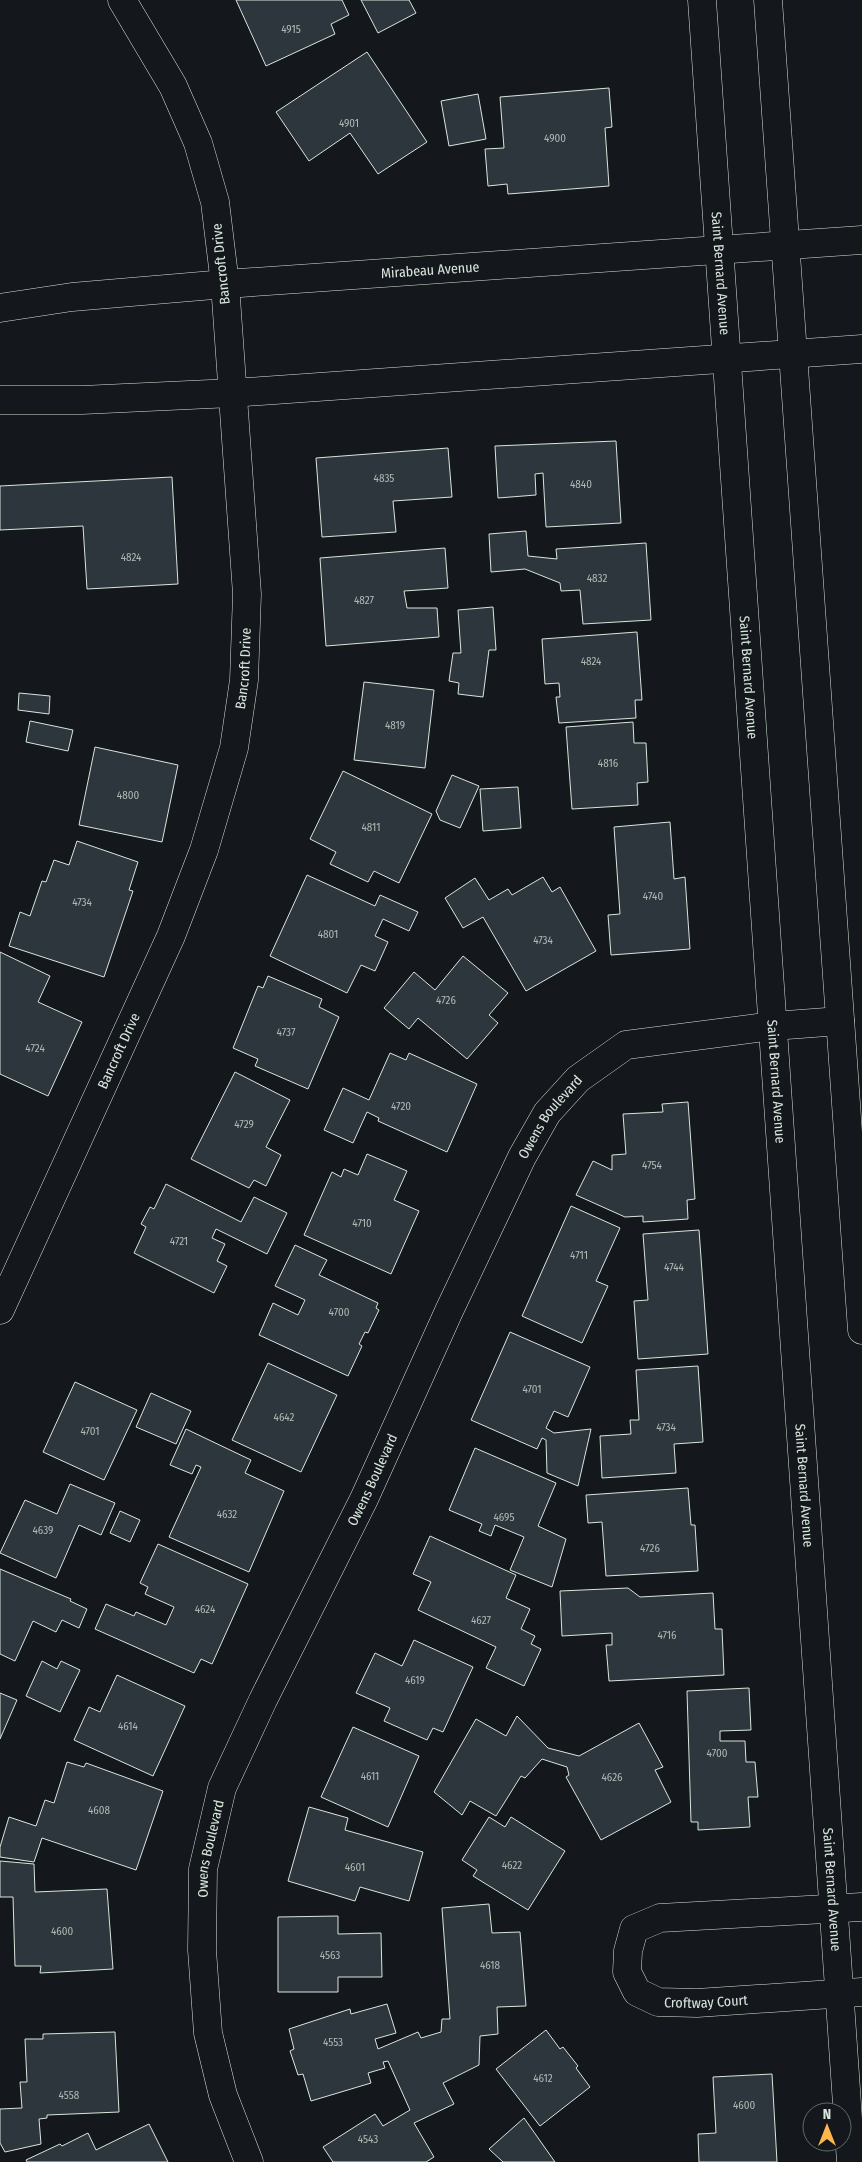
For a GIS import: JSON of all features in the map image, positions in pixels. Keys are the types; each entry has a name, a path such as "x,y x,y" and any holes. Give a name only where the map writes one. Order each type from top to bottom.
{"street":[{"name":"Bancroft Drive","path":"0,1310 171,936 204,850 234,748 244,680 247,594 225,284 215,202 198,143 173,86 122,0"},
{"name":"Saint Bernard Avenue","path":"702,0 834,1908 851,1993 851,2162"},
{"path":"768,0 862,1330"},
{"name":"Mirabeau Avenue","path":"0,308 72,296 862,240"},
{"path":"0,400 82,400 232,393 862,349"},
{"name":"Owens Boulevard","path":"249,2162 223,2094 208,2033 202,1950 203,1869 222,1788 263,1700 364,1500 453,1303 522,1157 547,1113 578,1079 626,1045 773,1026 840,1022"},
{"name":"Croftway Court","path":"851,1993 697,2003 658,2002 637,1992 627,1972 628,1951 634,1929 660,1918 862,1907"}],"building":[{"path":"236,0 342,0 349,15 331,24 335,34 266,66"},
{"path":"361,0 409,0 416,13 378,33"},
{"path":"367,52 427,142 378,174 350,133 309,161 276,112"},
{"path":"609,88 612,127 605,128 609,186 508,194 507,184 488,186 485,149 504,148 500,97"},
{"path":"478,94 486,139 449,146 441,101"},
{"path":"616,441 621,523 546,527 543,473 535,474 536,495 498,498 495,446"},
{"path":"448,448 452,497 393,501 396,532 322,537 316,458"},
{"path":"172,477 178,584 87,589 83,526 0,530 0,486"},
{"path":"526,531 528,556 557,559 556,549 646,543 651,620 583,624 580,590 561,591 560,583 525,569 491,572 489,534"},
{"path":"445,548 448,588 404,591 407,608 437,608 439,637 326,646 320,558"},
{"path":"493,607 496,650 489,650 483,697 458,694 459,683 449,681 453,653 461,653 458,610"},
{"path":"637,632 642,700 635,700 636,718 559,723 556,697 560,697 559,683 545,684 542,639"},
{"path":"364,682 434,690 425,768 354,760"},
{"path":"19,693 50,696 49,714 18,710"},
{"path":"30,721 73,730 68,751 26,742"},
{"path":"633,722 634,743 646,743 648,782 637,783 638,805 572,809 566,727"},
{"path":"95,747 178,765 162,842 79,825"},
{"path":"343,771 432,814 399,883 374,871 368,882 330,864 336,852 310,839"},
{"path":"452,775 479,786 460,828 440,820 436,811"},
{"path":"518,787 521,828 483,831 480,789"},
{"path":"670,822 674,879 685,877 690,949 611,955 608,915 620,914 614,827"},
{"path":"77,841 138,862 129,890 133,891 104,977 9,946 20,912 30,916 42,881 46,882 54,860 69,865"},
{"path":"307,875 375,906 380,895 418,912 409,931 383,919 375,936 388,942 375,971 361,965 347,993 270,956"},
{"path":"543,877 552,892 560,887 596,951 526,991 483,917 463,928 445,898 475,878 489,900 508,889 512,895"},
{"path":"0,952 50,976 38,1002 82,1022 48,1096 0,1074"},
{"path":"463,956 508,993 489,1015 498,1023 467,1059 418,1018 409,1029 384,1008 414,972 435,990"},
{"path":"268,976 322,999 319,1007 339,1017 308,1089 255,1066 258,1059 233,1048 258,986 263,988"},
{"path":"390,1053 406,1060 409,1053 477,1084 447,1152 378,1121 379,1118 367,1112 353,1143 324,1130 343,1088 369,1100"},
{"path":"235,1072 290,1100 266,1147 281,1155 266,1186 254,1180 249,1188 191,1159"},
{"path":"688,1102 695,1199 687,1200 688,1219 643,1222 643,1216 625,1217 576,1195 593,1161 612,1170 612,1155 626,1154 623,1114 663,1112 662,1104"},
{"path":"367,1154 407,1171 394,1200 419,1211 391,1274 304,1235 332,1172 341,1177 344,1169 358,1175"},
{"path":"166,1184 241,1222 254,1197 287,1213 267,1254 216,1229 212,1238 225,1244 217,1261 227,1266 214,1293 134,1253 146,1227 141,1224 150,1207 154,1209"},
{"path":"571,1206 620,1228 596,1281 608,1286 582,1343 522,1316"},
{"path":"699,1230 708,1354 638,1359 634,1301 648,1300 643,1234"},
{"path":"295,1245 327,1260 319,1275 378,1303 376,1308 379,1310 368,1333 365,1332 359,1344 362,1346 348,1376 259,1335 273,1303 298,1315 305,1300 275,1286"},
{"path":"510,1332 590,1367 568,1417 554,1411 546,1428 554,1433 591,1429 578,1486 547,1473 546,1440 542,1438 537,1449 471,1420"},
{"path":"268,1363 337,1395 301,1472 232,1440"},
{"path":"698,1366 703,1442 674,1444 676,1473 602,1478 600,1436 631,1434 630,1420 639,1420 636,1370"},
{"path":"75,1382 137,1410 104,1480 43,1452"},
{"path":"151,1393 191,1411 176,1444 136,1427"},
{"path":"186,1429 251,1460 245,1473 284,1491 249,1572 169,1537 201,1467 196,1465 192,1474 170,1465"},
{"path":"475,1448 556,1483 538,1526 566,1539 552,1587 510,1570 524,1537 495,1525 491,1536 479,1531 482,1524 449,1510"},
{"path":"70,1484 115,1503 101,1535 79,1525 56,1578 0,1553 25,1500 57,1514"},
{"path":"688,1488 691,1525 695,1525 698,1571 606,1576 602,1522 588,1523 586,1495"},
{"path":"120,1511 140,1520 130,1542 110,1533"},
{"path":"430,1536 516,1575 506,1598 530,1609 521,1629 535,1636 531,1644 541,1649 524,1686 486,1668 496,1647 418,1610 431,1582 413,1574"},
{"path":"158,1544 248,1584 212,1664 201,1659 194,1673 95,1629 106,1604 134,1616 136,1612 166,1625 174,1607 145,1594 148,1587 140,1583"},
{"path":"0,1569 71,1599 70,1601 87,1609 79,1628 62,1620 56,1632 33,1621 15,1661 0,1654"},
{"path":"628,1588 640,1597 713,1593 715,1629 722,1629 724,1675 609,1681 606,1645 612,1645 612,1633 562,1636 560,1591"},
{"path":"414,1640 473,1667 443,1732 433,1728 427,1740 384,1721 390,1708 356,1693 375,1653 402,1666"},
{"path":"42,1661 57,1669 61,1661 80,1670 60,1712 26,1696"},
{"path":"117,1675 185,1706 153,1776 74,1740 89,1707 100,1712"},
{"path":"749,1688 751,1730 720,1731 720,1741 745,1741 746,1762 755,1762 758,1797 748,1797 750,1827 698,1830 698,1822 691,1822 687,1691"},
{"path":"0,1693 17,1700 0,1739"},
{"path":"517,1716 548,1748 579,1756 639,1723 663,1767 655,1770 671,1802 601,1840 566,1777 569,1775 567,1767 542,1759 525,1778 521,1776 496,1816 470,1801 462,1815 434,1792 476,1719 506,1736"},
{"path":"353,1727 419,1756 388,1827 321,1797"},
{"path":"67,1762 84,1767 86,1763 163,1791 136,1870 42,1838 34,1862 0,1857 0,1847 9,1817 36,1826 45,1800 54,1803"},
{"path":"309,1807 348,1818 345,1830 423,1852 409,1901 360,1887 355,1901 288,1881"},
{"path":"489,1817 505,1827 511,1817 565,1851 528,1910 473,1876 477,1870 462,1860"},
{"path":"0,1861 34,1864 35,1892 107,1889 113,1969 40,1973 41,1966 15,1966 13,1897 0,1897"},
{"path":"489,1904 492,1933 520,1932 526,2006 497,2007 498,2034 480,2036 479,2065 443,2083 454,2104 414,2123 434,2157 426,2162 333,2162 323,2147 375,2114 383,2126 410,2110 388,2061 383,2062 385,2068 368,2073 371,2083 311,2101 303,2074 298,2075 290,2051 294,2049 289,2029 350,2009 351,2014 387,2004 396,2033 375,2039 378,2049 418,2032 421,2038 441,2032 442,2019 450,2019 442,1908"},
{"path":"338,1916 338,1934 381,1933 382,1977 338,1977 338,1992 278,1992 278,1917"},
{"path":"546,2030 560,2049 563,2047 578,2066 576,2068 590,2087 540,2126 496,2069"},
{"path":"115,2032 119,2112 47,2115 47,2118 39,2119 41,2144 5,2152 0,2143 0,2109 22,2108 20,2082 27,2082 25,2039 43,2039 43,2034"},
{"path":"772,2074 777,2162 699,2162 698,2134 716,2133 713,2077"},
{"path":"524,2118 555,2162 503,2162 489,2149"},
{"path":"149,2124 168,2162 27,2162 26,2160 60,2144 62,2146 88,2133 96,2150"}]}
